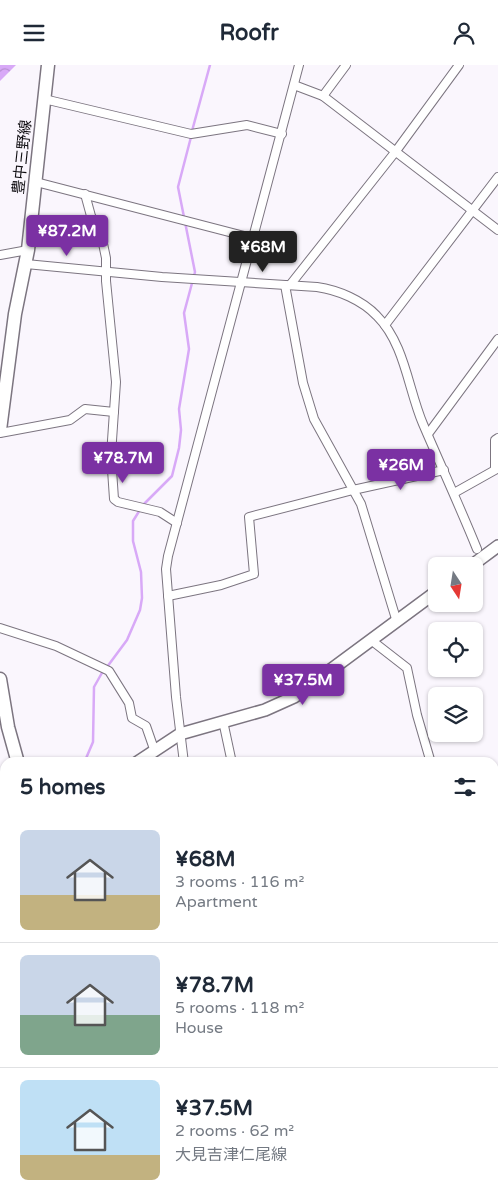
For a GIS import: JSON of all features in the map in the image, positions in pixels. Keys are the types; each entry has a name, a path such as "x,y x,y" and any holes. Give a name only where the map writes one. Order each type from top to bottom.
{"main road":[{"name":"豊中三野線","path":"0,431 16,314 28,250 48,65"},
{"path":"483,557 498,546"},
{"path":"144,757 180,734 265,710 294,697 428,599"},
{"path":"0,679 8,727 16,757"}],"street":[{"path":"183,757 166,569 299,65"},
{"path":"323,96 346,65"},
{"path":"397,622 370,526 353,489 314,419 303,383 288,285 396,151 459,65"},
{"path":"294,85 323,96 498,230"},
{"path":"44,99 191,135 247,125 282,134"},
{"path":"385,325 498,177"},
{"path":"36,182 252,238"},
{"path":"85,194 91,216 101,233 106,259 116,382 111,455 114,499 118,502 160,512 177,523"},
{"path":"0,255 28,250"},
{"path":"26,264 241,283 317,287 336,291 363,304 385,325 394,341 412,394 477,549"},
{"path":"428,434 498,339"},
{"path":"0,431 70,420 85,409 114,413"},
{"path":"454,493 495,470 494,440 498,438"},
{"path":"168,596 221,585 254,574 249,517 353,489 444,470"},
{"path":"0,628 56,646 109,671 129,703 132,718 146,726 154,749"},
{"path":"370,641 407,668 417,715 430,757"},
{"path":"223,721 231,757"}],"water":[{"path":"0,65 16,65 0,81"}],"waterway":[{"path":"192,131 210,65"},
{"path":"107,667 127,640 140,610 142,598 141,572 133,541 133,521 143,505 172,476 179,448 181,430 179,409 189,349 184,313 195,272 178,187 191,137"},
{"path":"87,757 93,742 94,687 103,671"}]}
